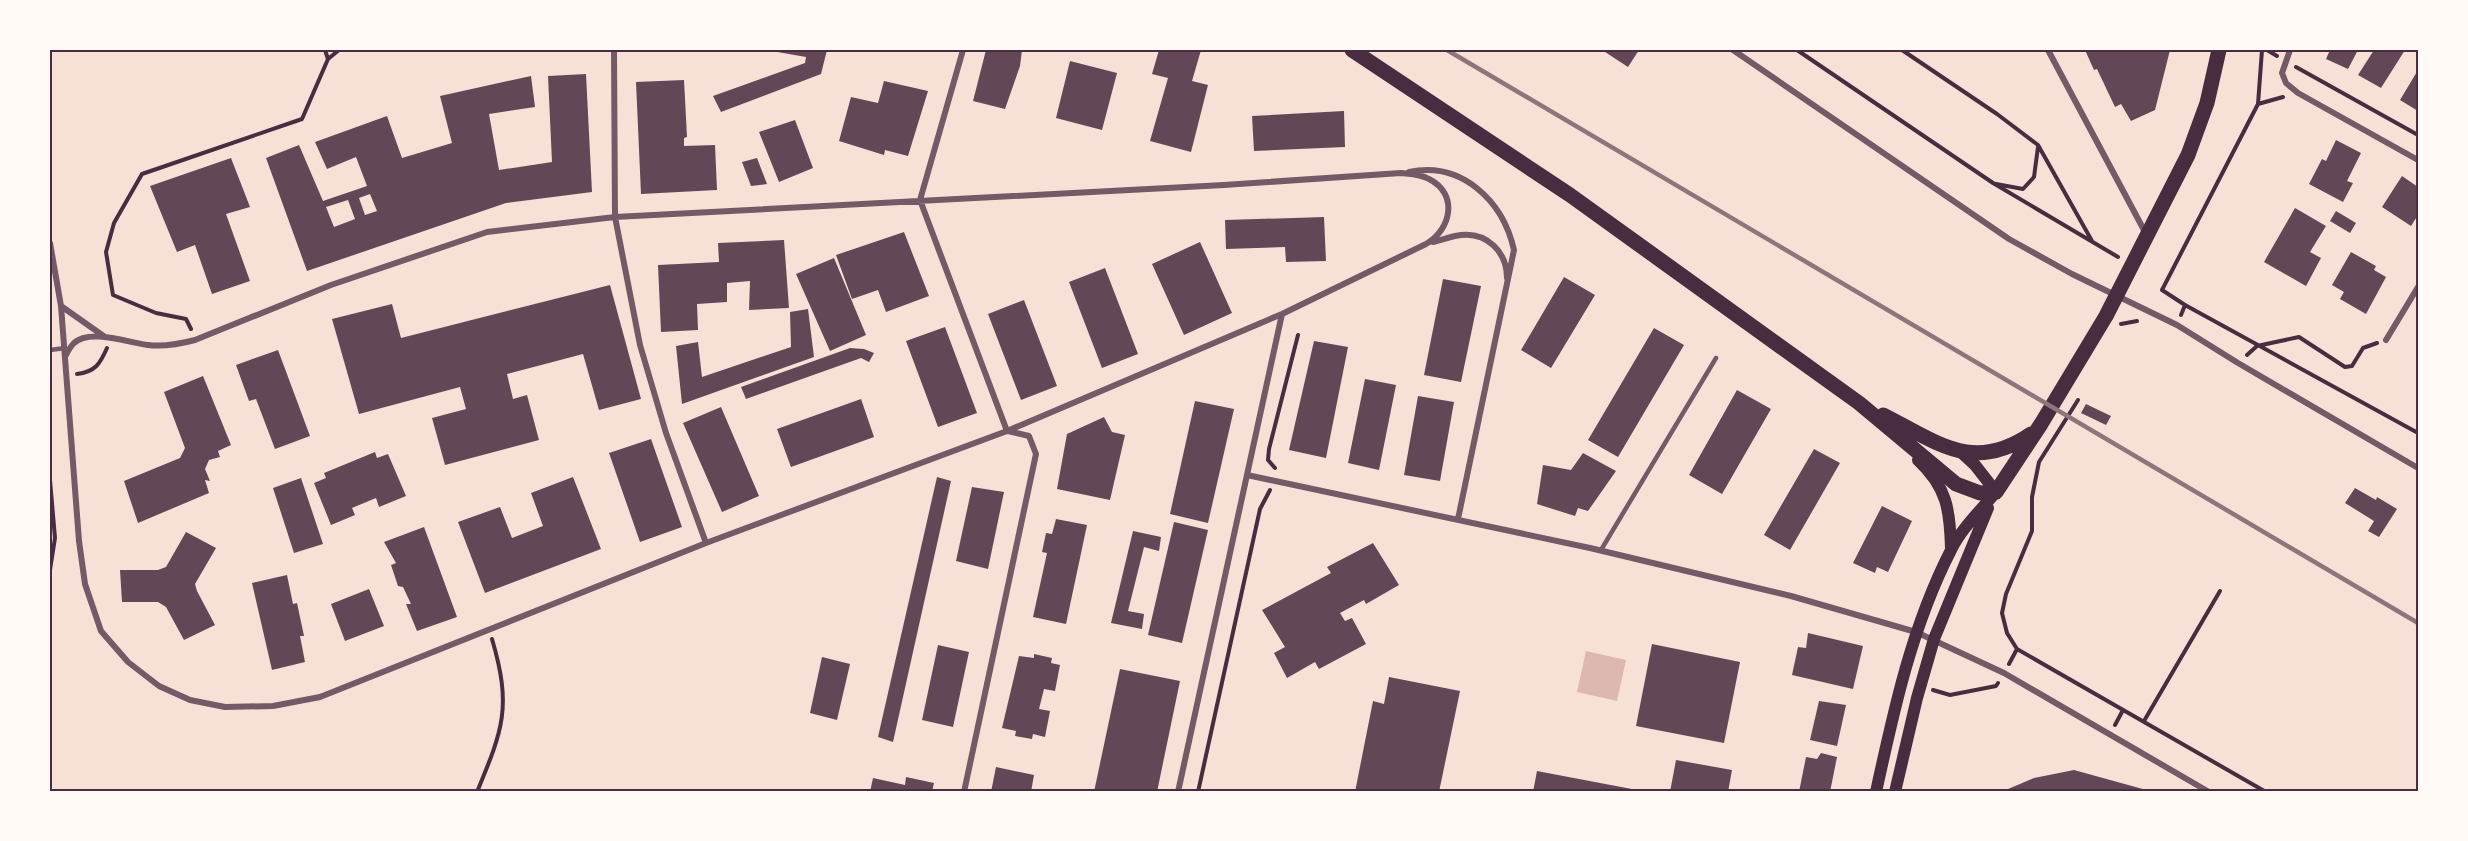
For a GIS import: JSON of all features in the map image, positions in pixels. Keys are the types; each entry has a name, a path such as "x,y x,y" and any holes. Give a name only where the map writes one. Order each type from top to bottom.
{"main road":[{"path":"1352,50 1570,195 1859,403 1956,484 1980,493 1996,492"},
{"path":"1876,792 1895,704 1916,632 1952,548 1996,492 2036,431 2117,295 2196,136 2207,103 2219,50"},
{"path":"1859,403 1961,452 1975,465 1996,492"},
{"path":"1859,403 1933,475 1948,504 1952,548"},
{"path":"1961,452 1987,453 2010,447 2036,431"},
{"path":"1895,792 1920,686 1934,639 1996,492"}],"street":[{"path":"614,50 615,217 640,345 666,433 706,543"},
{"path":"963,50 920,200 1007,431"},
{"path":"1733,50 2009,239 2072,274 2177,325 2418,468"},
{"path":"2048,50 2147,235"},
{"path":"2290,50 2282,73 2286,83 2298,93 2418,160"},
{"path":"65,351 74,342 87,337 106,337 150,345 172,345 195,340 331,285 487,232 615,217 1224,185 1433,169 1462,178 1487,196 1505,221 1514,250 1458,519"},
{"path":"50,243 61,306 78,530 85,584 101,631 128,662 159,686 190,700 225,707 273,706 320,697 706,543 1007,431 1282,314 1436,239 1448,219 1449,207 1446,196 1430,179 1420,175 1401,173"},
{"path":"1426,244 1461,235 1474,235 1487,240 1498,248 1505,261 1507,274 1505,296"},
{"path":"2386,340 2418,286"},
{"path":"61,306 106,337"},
{"path":"1178,792 1282,314"},
{"path":"964,792 1036,454 1029,436 1007,431"},
{"path":"1247,475 1601,550 1791,596 1916,632 2004,673 2209,792"}],"lane":[{"path":"50,350 65,351"},
{"path":"1601,550 1716,358"}],"path":[{"path":"325,50 328,59"},
{"path":"182,330 190,326 186,319 156,313 113,295 106,252 114,223 126,199 142,174 302,119 328,59 339,50"},
{"path":"1797,50 1993,183 2132,266"},
{"path":"1902,50 1997,114 2038,146 2093,242"},
{"path":"2262,50 2258,104 2162,290 2184,305 2418,433"},
{"path":"2285,61 2418,135"},
{"path":"2258,104 2298,93"},
{"path":"1993,183 2024,189 2034,177 2038,146"},
{"path":"2177,325 2184,305"},
{"path":"2115,330 2122,323 2132,320 2140,321"},
{"path":"1198,792 1261,506 1268,497 1272,480 1275,466 1268,460 1269,449 1298,335"},
{"path":"2258,346 2299,337 2345,367 2352,366 2363,348 2386,340"},
{"path":"76,374 89,373 95,369 106,351"},
{"path":"2079,398 2039,462 2032,497 2032,531 2006,594 2002,613 2007,633 2018,649 2265,792"},
{"path":"50,480 55,538 50,570"},
{"path":"2144,722 2220,591"},
{"path":"477,792 499,738 504,708 502,673 490,630"},
{"path":"1920,686 1950,695 1996,686"}],"shaded area":[{"path":"1586,651 1626,660 1617,701 1577,692"}],"building":[{"path":"766,50 827,50 821,74 721,112 713,96 805,63 806,57"},
{"path":"986,50 1022,50 1020,66 1005,109 973,101"},
{"path":"1159,50 1201,50 1192,81 1208,85 1191,152 1150,141 1168,78 1152,74"},
{"path":"1602,50 1639,50 1628,67"},
{"path":"2085,50 2170,50 2155,110 2131,121 2121,104 2115,107"},
{"path":"2330,50 2358,50 2348,69 2326,59"},
{"path":"2374,50 2405,50 2381,88 2358,75"},
{"path":"1070,61 1117,73 1102,130 1056,118"},
{"path":"2418,70 2418,111 2400,100"},
{"path":"586,74 592,192 506,203 307,271 266,158 299,145 323,201 367,186 356,157 327,169 315,142 387,116 402,158 452,143 440,96 531,76 535,107 489,114 499,170 552,162 548,76","holes":["370,194 377,211 365,215 359,198","348,200 355,219 334,227 326,207"]},
{"path":"684,80 687,137 684,138 684,146 715,145 717,190 641,194 636,82"},
{"path":"884,81 928,91 908,156 885,150 884,155 839,141 851,97 878,103"},
{"path":"1344,111 1345,147 1254,151 1252,116"},
{"path":"795,120 813,168 779,182 759,132"},
{"path":"2336,140 2361,153 2347,181 2353,183 2343,202 2309,184 2322,159 2326,161"},
{"path":"231,158 250,207 226,214 250,281 212,294 195,245 177,252 150,186"},
{"path":"757,158 767,184 751,186 742,162"},
{"path":"2402,176 2418,187 2418,215 2411,226 2382,207"},
{"path":"2295,208 2326,226 2310,252 2321,258 2306,286 2264,262"},
{"path":"2336,211 2356,223 2350,233 2330,221"},
{"path":"1324,217 1326,261 1286,262 1285,247 1226,249 1225,220"},
{"path":"904,232 929,296 886,312 878,290 852,299 836,255"},
{"path":"784,240 789,308 749,310 750,281 727,283 727,302 697,304 698,330 661,332 658,265 719,262 718,243"},
{"path":"1200,242 1232,313 1184,335 1152,264"},
{"path":"2351,252 2376,266 2374,270 2386,277 2366,314 2340,299 2344,292 2332,285"},
{"path":"834,258 866,335 830,351 796,274"},
{"path":"1105,268 1138,354 1102,368 1069,282"},
{"path":"1564,277 1595,295 1551,368 1521,350"},
{"path":"1443,279 1481,286 1461,382 1424,375"},
{"path":"610,285 641,399 599,410 583,354 507,374 513,399 527,395 539,440 445,465 432,418 466,409 460,387 359,414 332,319 392,304 401,338"},
{"path":"1024,300 1057,386 1021,400 988,314"},
{"path":"808,309 814,357 682,404 676,346 698,342 702,377 791,347 790,312"},
{"path":"945,327 977,413 938,427 906,341"},
{"path":"1654,328 1684,345 1618,457 1588,440"},
{"path":"1314,341 1348,347 1326,458 1289,450"},
{"path":"850,348 864,349 874,353 869,362 861,358 746,399 741,387"},
{"path":"278,350 310,436 275,449 256,399 249,401 236,365"},
{"path":"203,376 231,445 218,451 220,457 209,460 205,469 210,481 205,480 209,493 138,523 124,481 180,458 185,448 164,392"},
{"path":"1365,379 1396,385 1379,470 1348,463"},
{"path":"1737,390 1771,409 1722,494 1689,475"},
{"path":"1418,396 1454,402 1440,481 1404,475"},
{"path":"861,399 874,437 791,467 777,429"},
{"path":"1195,401 1234,409 1208,523 1170,514"},
{"path":"2086,404 2111,416 2106,425 2081,413"},
{"path":"721,407 759,496 722,512 683,423"},
{"path":"1104,417 1112,432 1125,435 1110,500 1057,489 1067,434"},
{"path":"651,439 682,527 640,542 609,453"},
{"path":"1814,449 1840,463 1790,550 1764,535"},
{"path":"375,452 377,458 388,454 406,496 379,507 376,498 352,508 355,515 331,525 314,483 326,478 324,473"},
{"path":"1583,453 1616,471 1588,511 1578,508 1575,516 1537,504 1543,465 1571,470"},
{"path":"573,477 601,549 485,593 458,522 500,507 512,538 543,526 531,493"},
{"path":"937,477 951,481 893,742 878,737"},
{"path":"301,478 323,544 294,553 273,488"},
{"path":"972,487 1004,492 988,569 956,561"},
{"path":"2355,488 2397,509 2379,537 2368,531 2374,521 2345,503"},
{"path":"1882,506 1912,521 1888,572 1877,567 1875,573 1853,563"},
{"path":"1056,519 1087,525 1066,624 1033,617 1047,553 1042,552 1046,533 1052,534"},
{"path":"1174,522 1208,530 1182,643 1148,635"},
{"path":"424,527 457,617 417,631 406,604 411,604 403,587 398,586 391,565 396,563 384,542"},
{"path":"1133,531 1161,537 1159,551 1144,547 1128,611 1144,614 1142,629 1111,623"},
{"path":"186,532 216,548 195,584 215,625 184,640 166,607 158,602 122,602 120,570 158,570 166,567"},
{"path":"1373,543 1399,585 1366,604 1364,600 1340,613 1345,621 1352,618 1366,644 1319,669 1315,662 1287,678 1274,653 1285,647 1262,610 1331,573 1327,567"},
{"path":"287,575 293,604 297,603 304,636 300,636 305,662 272,670 252,583"},
{"path":"369,589 384,626 345,641 331,604"},
{"path":"1808,633 1863,646 1853,689 1792,675 1798,647 1806,648"},
{"path":"1652,644 1740,662 1724,743 1636,726"},
{"path":"938,645 969,652 953,727 922,720"},
{"path":"1034,654 1052,658 1051,663 1060,665 1055,691 1044,689 1039,709 1050,711 1045,737 1033,734 1032,739 1015,736 1016,731 1002,728 1019,656 1034,658"},
{"path":"822,657 850,664 837,720 810,713"},
{"path":"1120,669 1180,681 1157,792 1094,792"},
{"path":"1389,677 1460,691 1439,792 1355,792 1373,701 1384,704"},
{"path":"1819,701 1846,705 1837,746 1810,740"},
{"path":"1821,753 1837,757 1830,792 1799,792 1806,757 1817,759"},
{"path":"1676,760 1732,770 1728,792 1670,792"},
{"path":"996,767 1034,775 1031,792 991,792"},
{"path":"2074,770 2150,792 2001,792 2034,778"},
{"path":"1537,771 1637,790 1637,792 1533,792"},
{"path":"906,777 934,783 932,792 870,792 873,778 905,785"}],"railway":[{"path":"1447,50 2418,623"}]}
